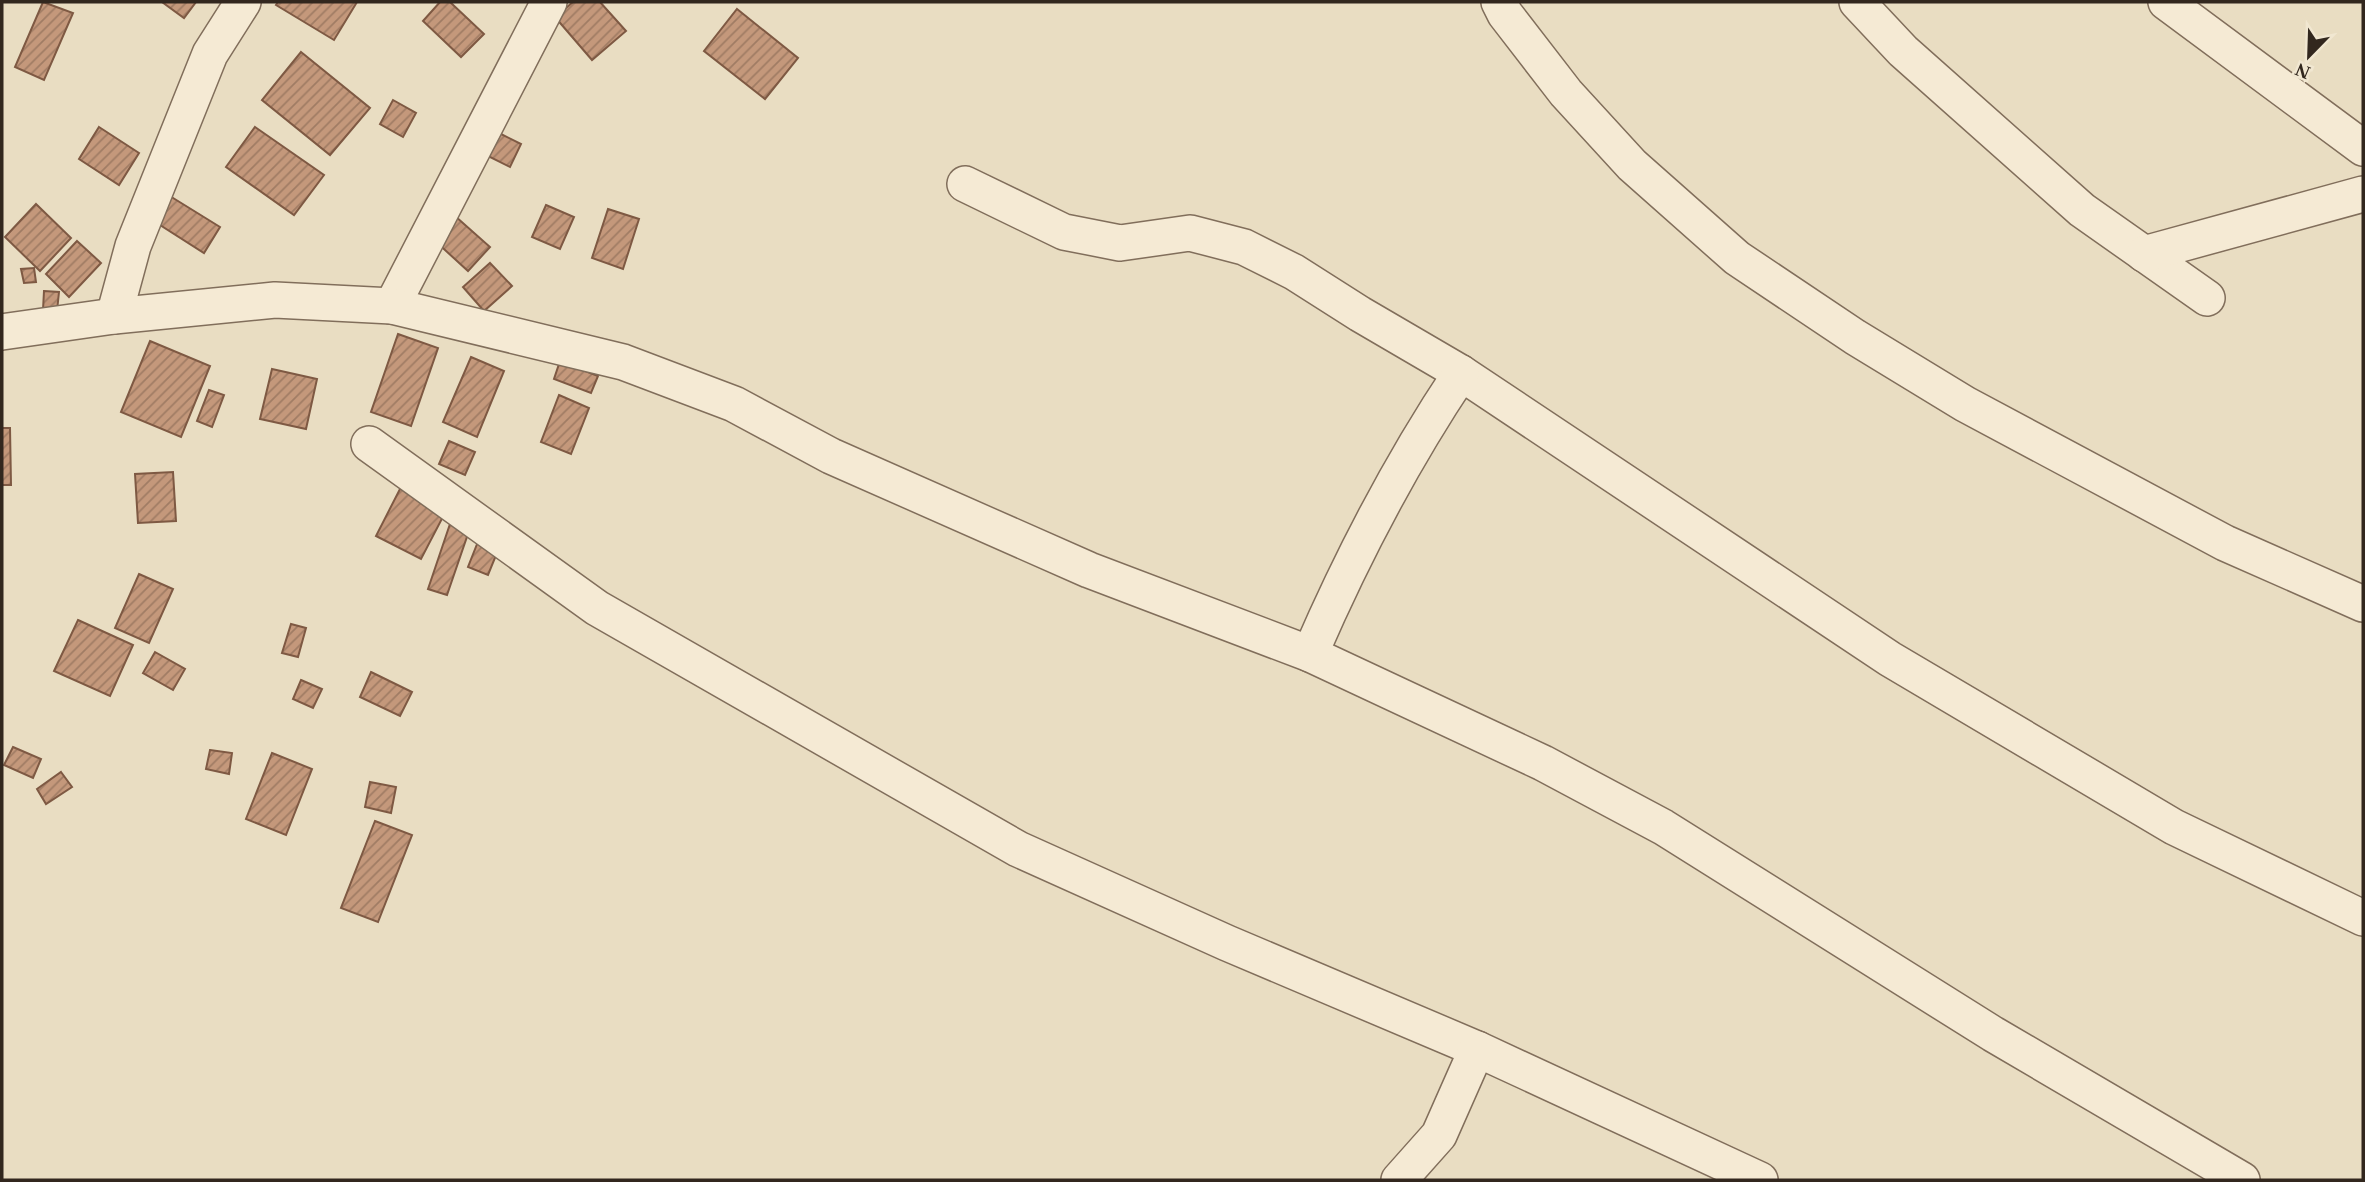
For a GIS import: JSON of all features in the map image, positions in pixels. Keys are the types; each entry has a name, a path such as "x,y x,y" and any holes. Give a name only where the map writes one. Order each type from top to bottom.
{"street":[{"path":"114,316 133,246 210,54 243,2"},
{"path":"392,306 549,2"},
{"path":"1499,2 1505,14 1566,93 1632,165 1737,258 1854,337 1965,404 2225,543 2363,604"},
{"path":"1857,2 1903,51 2082,210 2207,298"},
{"path":"2166,2 2363,148"},
{"path":"965,184 1064,232 1120,243 1190,233 1244,247 1294,272 1461,373 1889,659 2174,827 2363,918"},
{"path":"2144,254 2363,194"},
{"path":"2,332 114,316 275,300 392,306 623,362 722,399 831,456 1089,570 1310,654 1543,763 1663,827 1993,1034 2242,1180"},
{"path":"1310,654 1338,588 1363,540 1429,422 1461,373"},
{"path":"369,444 597,608 1018,849 1227,943 1477,1049 1760,1180"},
{"path":"1399,1180 1439,1135 1477,1049"}],"building":[{"path":"43,2 73,13 44,80 15,67"},
{"path":"162,2 196,2 184,18"},
{"path":"278,2 357,2 334,40 276,5"},
{"path":"440,2 450,2 484,34 461,57 423,21"},
{"path":"573,2 600,2 626,31 592,60 555,17"},
{"path":"737,9 798,58 765,99 704,51"},
{"path":"301,52 370,108 330,155 262,100"},
{"path":"393,100 416,113 403,137 380,124"},
{"path":"99,127 139,153 119,185 79,159"},
{"path":"255,127 324,175 294,215 226,167"},
{"path":"497,132 521,144 510,167 486,155"},
{"path":"165,193 220,227 204,253 149,218"},
{"path":"36,204 71,238 40,271 5,237"},
{"path":"546,205 574,217 560,249 532,237"},
{"path":"608,209 639,219 623,269 592,258"},
{"path":"455,216 490,247 468,271 434,240"},
{"path":"77,241 101,263 69,297 46,274"},
{"path":"490,263 512,286 484,311 463,287"},
{"path":"34,268 36,282 24,283 21,269"},
{"path":"44,291 59,292 57,311 43,310"},
{"path":"398,334 438,348 411,426 371,412"},
{"path":"150,341 210,366 181,437 121,412"},
{"path":"471,357 504,371 477,437 443,422"},
{"path":"560,361 598,376 591,393 554,379"},
{"path":"272,369 317,379 306,429 260,419"},
{"path":"209,390 224,395 212,427 197,421"},
{"path":"559,395 589,408 571,454 541,442"},
{"path":"2,428 10,428 11,485 2,485"},
{"path":"449,441 475,452 465,475 439,464"},
{"path":"173,472 176,521 138,523 135,474"},
{"path":"401,487 447,509 421,559 376,536"},
{"path":"452,518 471,525 447,595 428,589"},
{"path":"481,534 501,543 488,575 468,567"},
{"path":"139,574 173,589 149,643 115,628"},
{"path":"78,620 133,645 110,696 54,671"},
{"path":"291,624 306,628 298,657 282,653"},
{"path":"155,652 185,669 173,690 143,673"},
{"path":"371,672 412,692 400,716 360,697"},
{"path":"301,680 322,689 313,708 293,699"},
{"path":"13,747 41,759 33,778 4,765"},
{"path":"210,750 232,753 229,774 206,769"},
{"path":"272,753 312,769 286,835 246,819"},
{"path":"61,772 72,787 46,804 37,789"},
{"path":"370,782 396,787 391,813 365,807"},
{"path":"375,821 412,835 378,922 341,908"}]}
